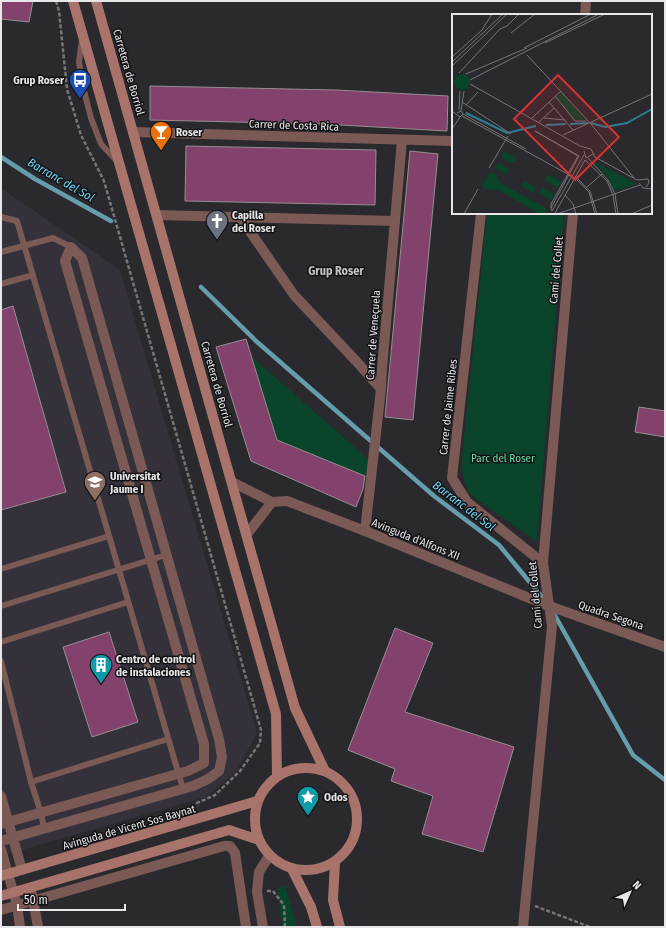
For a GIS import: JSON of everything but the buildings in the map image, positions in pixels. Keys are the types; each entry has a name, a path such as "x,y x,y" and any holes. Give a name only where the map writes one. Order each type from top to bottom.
{"main road":[{"path":"73,1 276,714 277,775"},
{"name":"Carretera de Borriol","path":"96,1 296,708 324,769"},
{"path":"300,766 324,769 347,786 358,813 354,841 335,862 314,870 292,869 269,856 259,840 254,821 257,801 265,786 277,775 300,766"},
{"name":"Avinguda de Vicent Sos Baynat","path":"5,875 257,801"},
{"path":"1,896 229,830 259,840"},
{"path":"335,862 333,900 340,927"},
{"path":"292,869 311,907 317,927"}],"street":[{"path":"585,14 586,1"},
{"name":"Carrer de Costa Rica","path":"133,132 452,141"},
{"name":"Carrer de Veneçuela","path":"365,531 381,389 402,140"},
{"name":"Carrer de Jaime Ribes","path":"480,214 452,478 467,502 543,563"},
{"name":"Camí del Collet","path":"523,927 552,626 543,563 573,214"},
{"path":"157,215 395,221"},
{"path":"240,217 294,295 358,362 381,389"},
{"path":"1,841 183,789 208,779 219,771 222,757 219,739 82,258 71,247 65,261 204,744 204,762 188,771 5,823"},
{"path":"358,362 382,369"},
{"name":"Avinguda d'Alfons XII","path":"232,482 272,502 287,501 549,606"},
{"path":"247,534 272,502"},
{"name":"Quadra Segona","path":"549,606 665,646"},
{"path":"1,796 5,823 13,837 22,870"},
{"path":"1,910 224,846 230,846 234,853 246,927"},
{"path":"1,849 5,875 17,905 20,927"},
{"path":"263,927 257,892 259,872 269,856"},
{"path":"30,888 38,927"}],"lane":[{"path":"82,35 79,62 83,87 91,118 101,144 118,162"},
{"path":"1,217 17,221 183,789"},
{"path":"1,252 53,238 71,247"},
{"path":"1,284 33,275"},
{"path":"1,569 109,536"},
{"path":"1,606 166,555"},
{"path":"1,642 128,602"},
{"path":"1,661 44,828"},
{"path":"31,782 168,739"}],"path":[{"path":"56,1 59,11 67,89 81,135 104,181 261,730 260,743 240,771 215,795 197,803 202,818"},
{"path":"257,892 273,891 284,905 285,927"},
{"path":"525,904 540,907 590,927"}],"shaded area":[{"name":"Universitat Jaume I","path":"1,188 120,270 257,733 236,772 206,797 1,856"}],"green space":[{"name":"Parc del Roser","path":"487,214 564,214 537,542 468,493 461,467"},
{"path":"252,357 368,459 368,477 277,440"},
{"path":"285,886 297,927 282,927 277,888"}],"waterway":[{"name":"Barranc del Sol","path":"1,157 35,179 111,221"},
{"name":"Barranc del Sol","path":"201,287 256,341 434,496 499,545 547,603"},
{"name":"Barranc del Sol","path":"553,612 633,755 665,780"}],"place":[{"name":"Grup Roser","path":"80,100"},
{"name":"Roser","path":"161,152"},
{"name":"Capilla del Roser","path":"217,240"},
{"name":"Universitat Jaume I","path":"95,502"},
{"name":"Centro de control de instalaciones","path":"101,684"},
{"name":"Odos","path":"308,816"}],"district":[{"name":"Grup Roser","path":"336,271"}]}
